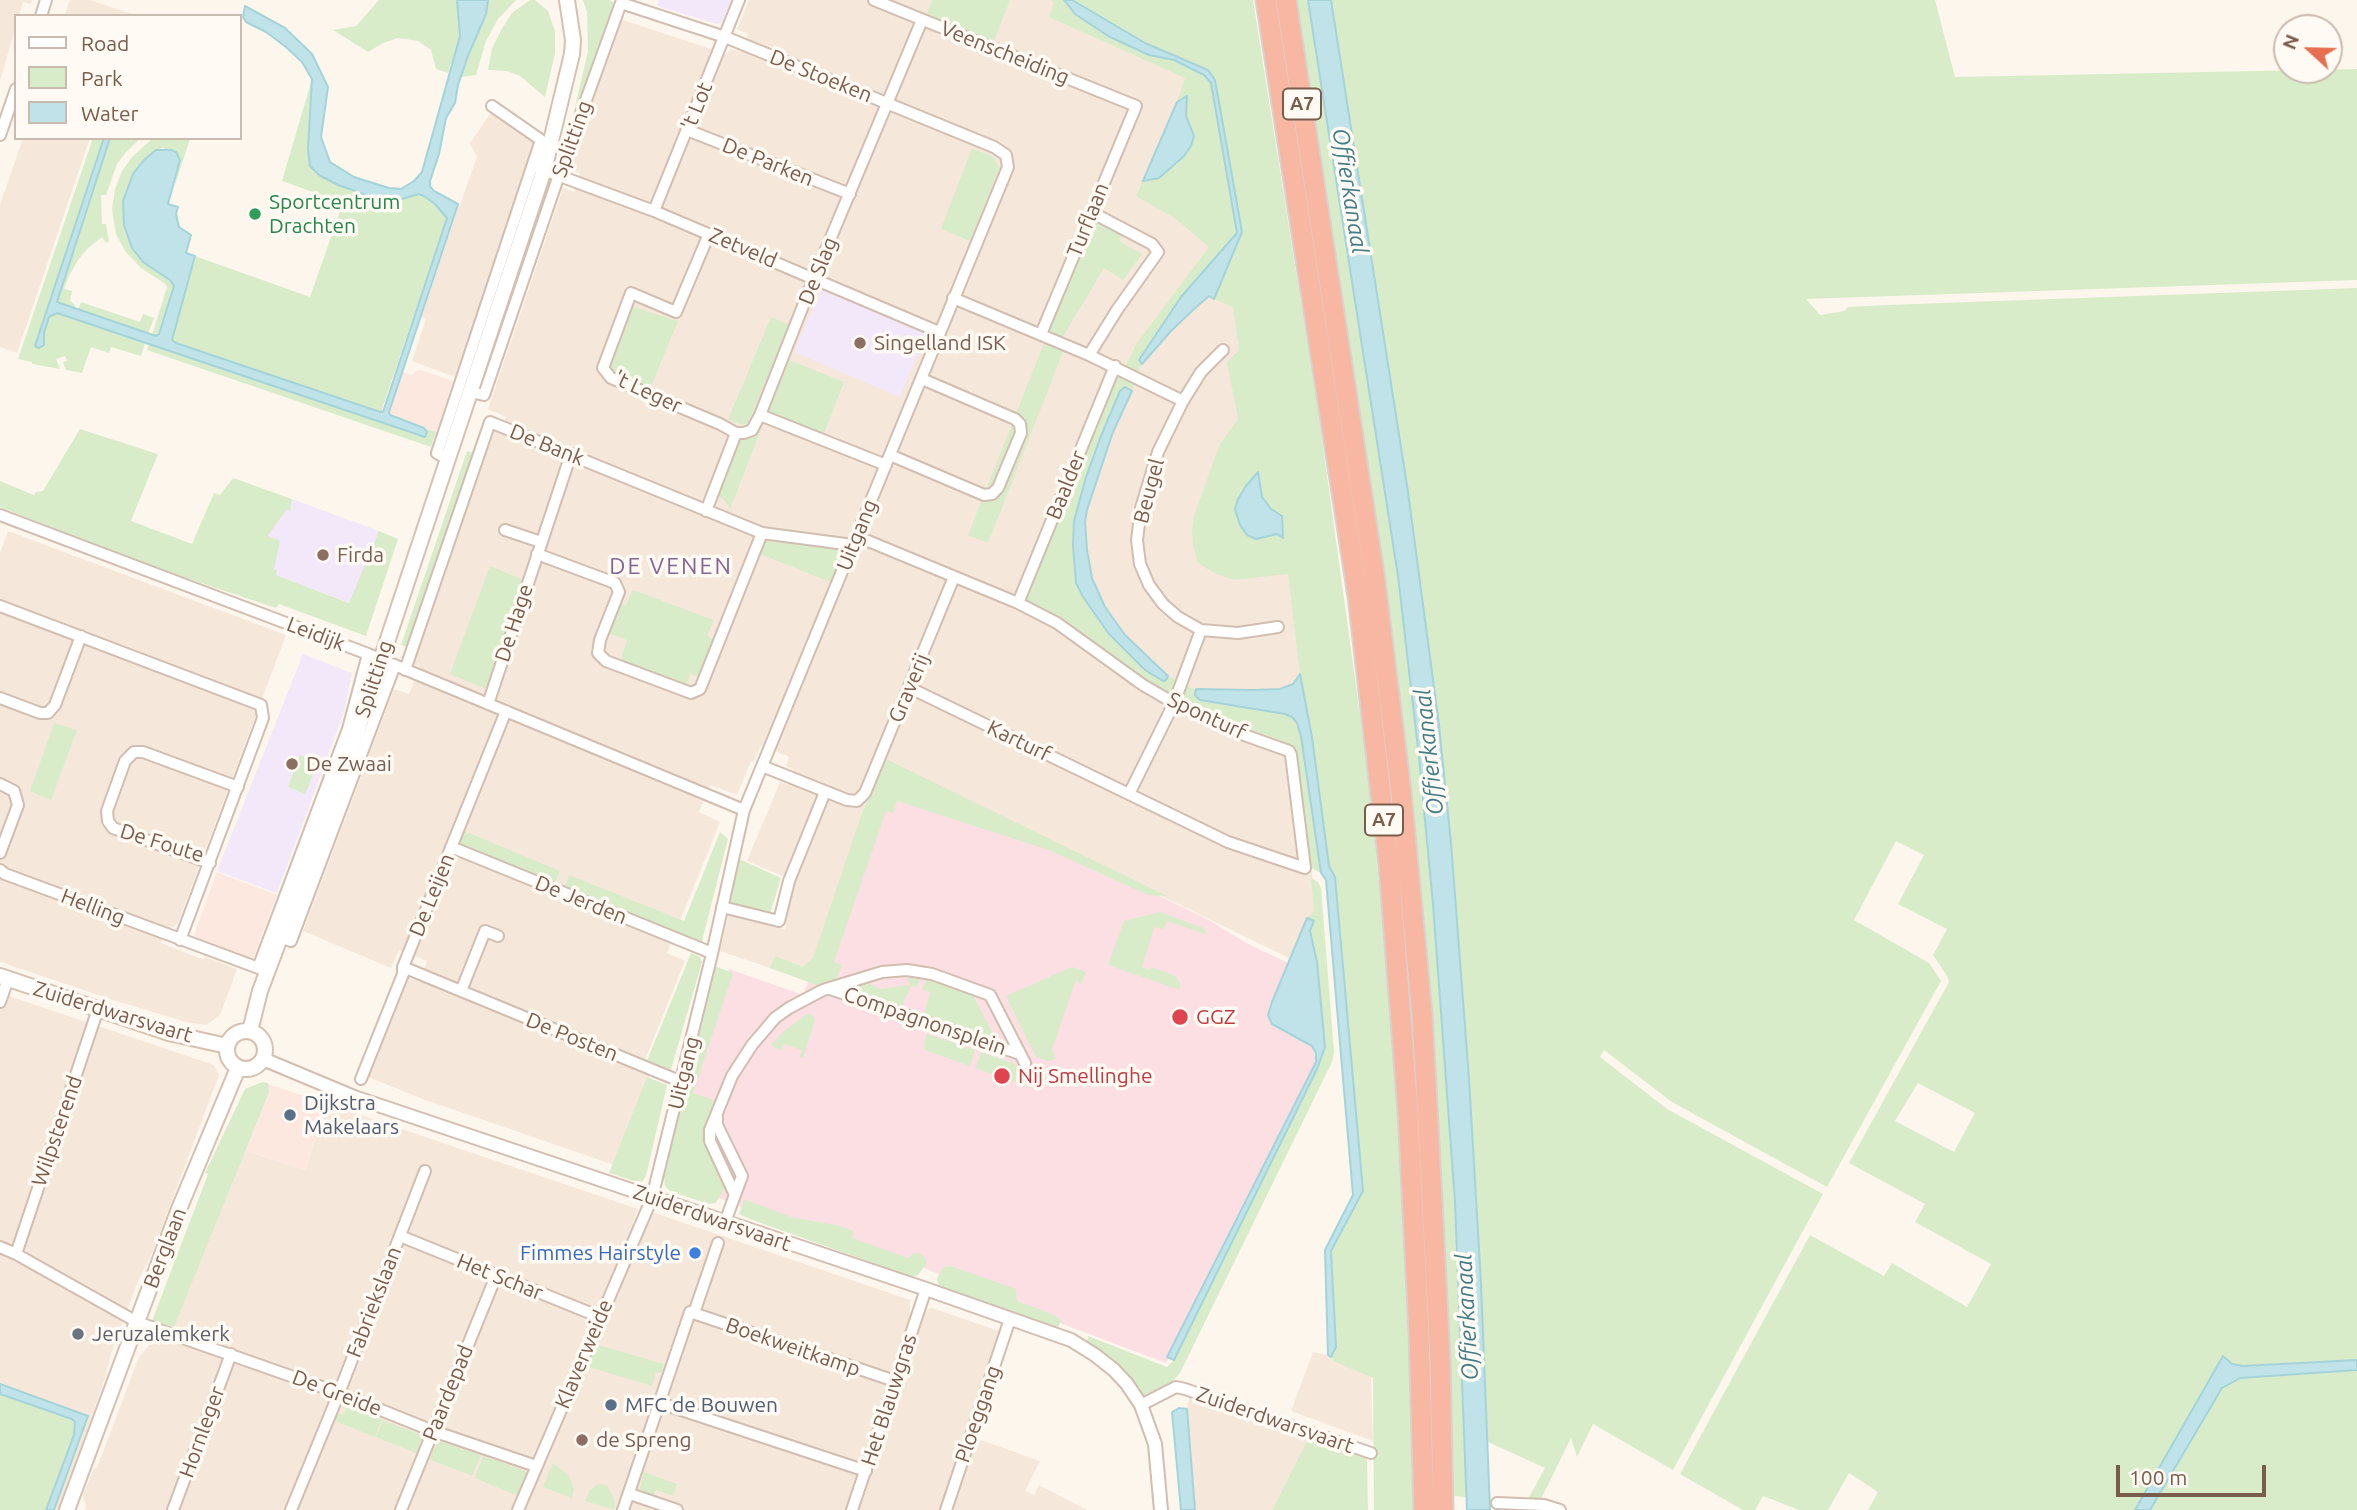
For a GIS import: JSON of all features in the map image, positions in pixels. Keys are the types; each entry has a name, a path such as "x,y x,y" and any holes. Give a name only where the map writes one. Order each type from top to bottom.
{"highway":[{"name":"A7","path":"1266,0 1356,582 1389,865 1408,1111 1419,1332 1424,1510"},
{"name":"A7","path":"1286,0 1374,574 1401,792 1422,1014 1440,1359 1443,1510"}],"main road":[{"name":"Splitting","path":"250,1031 263,970 286,939 355,738 387,662 448,459 478,394 572,54 573,40 566,1"},
{"name":"Zuiderdwarsvaart","path":"4,978 169,1033 227,1046"},
{"path":"250,1031 265,1045 263,1059 252,1069 238,1068 229,1059 227,1046 236,1034 250,1031"},
{"name":"Berglaan","path":"67,1510 179,1209 238,1068"}],"street":[{"name":"'t Lot","path":"654,211 740,0"},
{"name":"Veenscheiding","path":"874,0 1136,106"},
{"name":"De Stoeken","path":"621,3 725,37 994,146 1006,155 1008,167"},
{"name":"Splitting","path":"478,394 621,3"},
{"name":"De Slag","path":"760,415 922,20"},
{"path":"0,135 14,95"},
{"name":"Splitting","path":"448,459 437,453 539,168 541,140 492,106"},
{"name":"Turflaan","path":"1041,334 1136,106"},
{"name":"De Parken","path":"687,130 850,194"},
{"name":"Uitgang","path":"652,1198 682,1082 744,810 1008,167"},
{"name":"Zetveld","path":"539,168 654,211 939,332"},
{"path":"1090,355 1116,310 1158,252 1152,244 1091,212"},
{"name":"'t Leger","path":"709,234 676,312 631,293 603,368 611,378 736,433"},
{"path":"953,298 1115,366 1183,401"},
{"name":"Beugel","path":"1223,350 1201,372 1183,401 1158,452 1141,508 1137,540 1140,564 1149,585 1163,604 1178,617 1201,630 1238,634 1278,627"},
{"name":"Baalder","path":"1018,603 1115,366"},
{"path":"706,511 736,433 752,430 760,415 984,495 992,494 998,488 1021,433 1020,425 1015,419 922,379"},
{"name":"De Bank","path":"387,662 490,422 762,533 854,540"},
{"name":"De Hage","path":"488,704 571,454"},
{"name":"Leidijk","path":"0,515 387,662 744,810"},
{"path":"505,530 541,542"},
{"path":"537,554 615,583 619,592 600,640 598,653 606,661 691,694 700,689 762,533"},
{"path":"854,540 954,577"},
{"name":"Sponturf","path":"954,577 1018,603 1057,623 1143,685 1174,703 1244,735 1284,748 1291,755 1305,869 1228,842"},
{"name":"Graverij","path":"762,766 825,792 857,801 865,793 954,577"},
{"path":"0,606 261,705 263,718 238,788"},
{"path":"1129,794 1174,703 1201,630"},
{"path":"0,698 40,713 48,713 55,705 81,636"},
{"name":"Splitting","path":"263,970 348,729 387,662"},
{"name":"Karturf","path":"909,688 1228,842"},
{"name":"De Leijen","path":"361,1079 506,711"},
{"name":"De Foute","path":"134,752 143,752 238,788 210,863 113,828 108,821 107,811 125,761 134,752"},
{"path":"0,784 14,791 18,805 0,853"},
{"path":"722,907 779,921 789,881 825,792"},
{"name":"De Jerden","path":"451,847 712,953"},
{"path":"180,940 210,863"},
{"name":"Helling","path":"3,872 263,970"},
{"path":"461,992 485,931 498,936"},
{"name":"De Posten","path":"403,967 682,1082"},
{"name":"Compagnonsplein","path":"734,1182 710,1141 709,1131 732,1076 768,1026 789,1008 830,989 882,972 907,970 932,974 990,995 1022,1058 830,989"},
{"path":"0,1002 4,978"},
{"name":"Wilpsterend","path":"16,1254 98,1009"},
{"name":"Zuiderdwarsvaart","path":"263,1059 354,1097 1071,1340 1114,1370 1140,1405 1155,1444 1161,1510"},
{"path":"717,1114 717,1125 742,1176 734,1182 735,1195 725,1222"},
{"name":"Fabriekslaan","path":"291,1510 425,1171"},
{"name":"Klaverweide","path":"518,1510 652,1198"},
{"name":"Het Schar","path":"400,1236 600,1317"},
{"path":"623,1510 718,1243"},
{"name":"De Greide","path":"0,1247 137,1322 536,1466"},
{"name":"Paardepad","path":"401,1510 496,1276"},
{"name":"Het Blauwgras","path":"852,1510 926,1289"},
{"name":"Boekweitkamp","path":"692,1313 895,1381"},
{"name":"Ploeggang","path":"946,1510 1010,1319"},
{"name":"Hornleger","path":"173,1510 231,1354"},
{"name":"Zuiderdwarsvaart","path":"1140,1405 1176,1387 1371,1453"},
{"path":"660,1403 866,1471"},
{"path":"630,1494 677,1510"},
{"path":"1503,1503 1544,1505 1560,1510"}],"shaded area":[{"path":"0,0 32,0 31,4 23,2 20,14 14,14 14,33 0,81"},
{"path":"70,0 90,0 132,14 65,14"},
{"path":"659,0 731,0 722,22 717,24 657,6"},
{"path":"749,0 1059,0 1186,72 1318,692 1285,696 1288,725 1297,750 1317,914 1297,962 1071,852 808,981 720,951 728,917 733,913 760,919 785,930 787,926 782,918 792,880 747,861 780,782 788,785 794,770 786,766 789,757 761,745 737,795 710,785 699,812 720,822 667,953 685,961 640,1072 650,1077 614,1165 420,1098 366,1076 407,977 419,982 427,961 399,950 391,968 303,931 394,689 409,694 420,667 410,663 490,429 501,430 506,417 488,409 563,188 574,192 580,173 570,169 620,19 726,54 731,49 741,52 748,34 737,29"},
{"path":"493,110 534,141 455,377 412,361 426,319 420,316 477,157 470,143"},
{"path":"22,140 89,140 17,353 0,347 0,205"},
{"name":"Singelland ISK","path":"821,289 926,334 900,397 794,352"},
{"path":"421,370 453,381 436,432 390,415 389,412 402,372 412,375"},
{"name":"Firda","path":"292,499 379,531 350,603 276,575 268,536 286,509 290,510"},
{"path":"8,531 286,635 177,925 166,927 161,943 237,969 220,1015 206,1025 186,1022 110,999 0,962 0,553"},
{"name":"De Zwaai","path":"303,654 352,673 344,712 277,893 217,871"},
{"name":"Nij Smellinghe","path":"881,795 1070,853 1207,919 1248,944 1308,972 1316,1062 1166,1363 1010,1304 903,1259 774,1220 714,1196 690,1089 729,969 803,995"},
{"path":"217,872 277,895 253,959 194,935"},
{"path":"0,993 214,1065 219,1075 153,1251 136,1286 59,1510 0,1510"},
{"path":"265,1083 328,1104 305,1170 240,1149"},
{"path":"328,1104 638,1209 632,1224 644,1230 652,1212 910,1300 910,1312 924,1316 928,1309 932,1308 999,1331 962,1444 971,1447 973,1443 981,1440 1040,1461 1025,1491 1034,1495 1039,1485 1087,1510 85,1510 83,1495 94,1468 97,1468 139,1357 153,1341 165,1343 240,1149 305,1170"},
{"path":"1313,1352 1328,1355 1333,1361 1371,1376 1373,1441 1291,1411"},
{"path":"1190,1394 1297,1431 1299,1436 1308,1439 1272,1510 1195,1510 1187,1409"}],"green space":[{"path":"379,0 457,0 460,36 448,73 436,69 431,50 418,41 398,38 368,52 333,30 356,26"},
{"path":"488,0 516,0 498,19 486,41 476,75 461,77 486,14"},
{"path":"530,0 535,0 548,11 555,31 555,53 545,97 520,76 507,71 488,70 492,48 503,27 512,13"},
{"path":"583,0 610,0 616,4 565,150 588,51 587,12"},
{"path":"932,0 1010,0 994,41 927,14"},
{"path":"1051,0 1253,0 1318,410 1370,787 1398,1084 1410,1306 1414,1510 1374,1510 1373,1378 1333,1361 1331,1357 1336,1347 1331,1251 1363,1191 1335,877 1329,866 1288,574 1234,580 1216,574 1198,563 1193,546 1194,516 1220,444 1238,419 1227,362 1239,350 1233,307 1214,299 1239,239 1237,234 1181,297 1139,360 1142,364 1138,373 1125,367 1137,343 1209,247 1176,219 1136,196 1143,181 1159,178 1184,156 1191,146 1194,136 1186,116 1187,96 1177,102 1185,78 1049,17 1054,2","holes":["1258,473 1262,497 1271,509 1235,509 1246,486"]},
{"path":"1293,0 1308,0 1363,344 1410,675 1433,904 1455,1202 1467,1497 1451,1496 1443,1215 1433,1086"},
{"path":"1331,0 1935,0 1955,77 2273,71 2273,84 2343,84 2343,69 2357,69 2357,280 1806,299 1820,315 1844,311 1848,307 1887,305 2357,288 2357,1360 2243,1366 2232,1364 2223,1357 2135,1510 1868,1510 1878,1492 1849,1473 1828,1510 1799,1510 1763,1496 1755,1510 1743,1510 1680,1474 1810,1235 1884,1276 1892,1263 1967,1307 1991,1264 1915,1222 1925,1204 1849,1163 1949,982 1933,955 1947,929 1898,904 1924,855 1896,841 1854,920 1929,963 1941,981 1827,1187 1672,1102 1604,1050 1600,1057 1667,1109 1823,1194 1673,1470 1593,1424 1577,1457 1571,1438 1540,1501 1527,1501 1545,1468 1486,1441 1481,1283 1451,843 1439,725 1408,492","holes":["1918,1083 1975,1113 1954,1152 1895,1121"]},
{"path":"312,79 309,123 338,185 381,200 395,201 419,194 435,204 447,218 381,412 176,343 172,339 195,256 310,297 343,203 282,181"},
{"path":"92,140 103,140 35,346 44,336 49,317 57,313 145,343 141,356 111,347 109,353 91,347 82,373 66,370 63,362 67,361 65,356 56,359 60,369 18,359"},
{"path":"109,140 139,140 117,164 106,195 101,195 102,224 106,224 109,241 106,243 102,237 88,248 69,276 64,289 72,291 70,301 75,305 74,308 57,300"},
{"path":"151,140 190,140 174,188 180,160 163,148 144,160 133,174 159,273 174,286 157,336 152,335 167,287 141,268 125,251 116,234 112,209 115,189 122,171 133,156"},
{"path":"972,148 994,157 999,168 970,241 941,229"},
{"path":"1092,218 1123,234 1119,241 1142,254 1123,280 1104,268 1061,340 1046,334"},
{"path":"81,302 140,322 143,314 154,318 148,334 78,310"},
{"path":"630,306 678,321 650,389 608,369"},
{"path":"771,317 789,325 748,423 743,425 728,420"},
{"path":"1044,343 1063,352 988,543 968,535"},
{"path":"149,344 419,436 426,429 424,428 436,432 431,447 147,350"},
{"path":"789,360 844,382 823,436 768,414"},
{"path":"1119,373 1136,382 1132,391 1120,391 1086,477 1074,521 1073,546 1083,597 1109,634 1128,654 1163,681 1168,676 1195,690 1195,695 1238,707 1291,716 1297,723 1301,736 1321,873 1309,867 1295,750 1283,741 1164,695 1159,688 1073,628 1040,608 1027,604 1026,598 1114,376"},
{"path":"764,422 730,509 718,495 734,445"},
{"path":"80,429 158,454 131,521 192,544 214,493 220,495 233,478 292,499 290,511 286,510 268,536 280,541 274,569 277,571 276,575 349,603 379,531 398,539 366,636 279,604 276,608 156,568 0,507 0,481 34,495 43,491"},
{"path":"467,451 476,454 410,648 401,645"},
{"path":"764,538 844,548 830,582 758,553"},
{"path":"490,566 526,581 486,689 450,674"},
{"path":"633,590 714,620 707,636 714,640 699,677 690,674 685,688 620,663 627,640 608,633 618,604 626,605"},
{"path":"54,723 77,730 51,800 30,791"},
{"path":"300,755 318,762 305,794 288,787"},
{"path":"886,759 1167,896 1148,895 1049,850 897,801 893,813 886,811 834,962 842,965 836,980 822,987 770,968 775,956 803,967 813,958 861,816"},
{"path":"462,830 560,871 554,885 456,844"},
{"path":"720,832 728,839 701,945 564,889 569,875 684,921"},
{"path":"737,858 781,878 770,914 728,903"},
{"path":"1311,878 1318,882 1321,888 1334,1052 1332,1062 1180,1373 1171,1383 1141,1397 1121,1367 1087,1342 1088,1336 1167,1367 1174,1360 1317,1069 1325,1047 1317,962 1310,931 1313,921 1307,918 1314,911"},
{"path":"1160,912 1203,928 1208,935 1167,921 1164,929 1154,927 1142,967 1150,970 1151,967 1176,976 1181,987 1177,989 1108,965 1124,921"},
{"path":"691,953 700,957 702,962 670,1073 646,1063"},
{"path":"715,966 733,973 693,1093 716,1101 703,1139 725,1187 716,1203 708,1204 670,1191 665,1186 664,1176"},
{"path":"1072,967 1086,972 1081,985 1076,979 1052,1049 1056,1059 1048,1061 1036,1057 1006,996"},
{"path":"906,977 920,979 916,988 911,986 901,1008 846,990 868,983 880,989 910,985"},
{"path":"927,980 972,993 995,1038 924,1015 930,993 922,989"},
{"path":"807,1014 812,1014 815,1020 803,1058 800,1057 802,1050 784,1044 781,1051 771,1045 783,1032"},
{"path":"927,1034 975,1050 970,1066 925,1050"},
{"path":"981,1052 1021,1068 1032,1088 976,1068"},
{"path":"647,1077 667,1085 646,1176 641,1183 609,1173"},
{"path":"262,1082 268,1083 269,1092 174,1327 152,1321 208,1174 205,1173 245,1089"},
{"path":"744,1199 791,1217 854,1231 852,1238 908,1258 915,1253 922,1254 926,1265 917,1276 909,1276 750,1219 739,1214"},
{"path":"951,1266 1016,1289 1017,1301 1061,1320 1057,1330 939,1287 937,1279 940,1272 944,1267"},
{"path":"591,1343 664,1364 661,1373 656,1372 652,1386 582,1365"},
{"path":"2357,1370 2357,1510 2150,1510 2221,1388 2240,1378"},
{"path":"0,1394 75,1422 74,1434 46,1510 0,1510"},
{"path":"346,1403 382,1418 375,1437 333,1420 336,1413 344,1415 346,1409 340,1406"},
{"path":"383,1420 421,1435 422,1440 416,1453 376,1437"},
{"path":"1308,1439 1367,1459 1368,1510 1272,1510"},
{"path":"438,1441 481,1455 472,1476 429,1459"},
{"path":"483,1456 526,1471 526,1478 518,1496 475,1478"},
{"path":"553,1463 569,1476 574,1489 572,1498 543,1487"},
{"path":"644,1472 677,1484 673,1496 656,1490 653,1496 639,1491"},
{"path":"598,1484 607,1485 615,1508 585,1501 589,1491"}],"water":[{"path":"457,0 488,0 486,14 458,85 455,103 446,118 430,181 434,191 458,204 389,412 390,415 424,428 427,432 425,437 57,313 49,317 44,333 44,345 39,348 35,346 103,140 109,140 57,302 156,336 159,334 174,286 170,280 143,262 132,248 124,225 123,201 133,174 144,160 156,150 171,150 176,152 180,160 168,204 178,207 176,214 179,227 191,235 186,253 195,256 172,340 383,412 447,218 435,204 419,194 395,201 381,200 338,185 319,175 310,166 308,149 312,79 302,62 286,47 266,32 246,22 243,17 245,6 285,28 312,54 328,87 321,137 330,162 354,177 389,188 401,189 422,172 460,36"},
{"path":"1064,0 1072,0 1145,43 1208,70 1215,80 1242,232 1214,299 1209,296 1194,309 1142,364 1139,360 1181,297 1237,233 1211,83 1204,75 1174,60 1149,55 1108,36 1075,14"},
{"name":"Offierkanaal","path":"1308,0 1331,0 1408,492 1439,725 1469,1079 1490,1510 1467,1510 1455,1202 1433,904 1419,757 1398,576"},
{"path":"1187,96 1186,116 1194,136 1191,146 1184,156 1159,178 1143,181 1177,102"},
{"path":"1125,387 1132,391 1113,432 1087,510 1087,550 1092,578 1105,607 1125,635 1168,676 1163,681 1145,670 1109,634 1076,583 1074,521 1101,436 1120,391"},
{"path":"1258,472 1262,497 1271,509 1282,516 1283,538 1277,534 1256,539 1247,535 1240,525 1235,509 1238,499"},
{"path":"1300,674 1312,737 1329,866 1335,877 1363,1191 1331,1251 1336,1347 1331,1357 1328,1355 1325,1250 1353,1195 1326,880 1321,873 1301,736 1297,723 1285,714 1200,700 1195,695 1196,689 1280,689 1293,684"},
{"path":"1307,918 1314,921 1310,931 1317,962 1325,1047 1317,1069 1174,1360 1167,1357 1316,1062 1316,1053 1312,1046 1272,1024 1268,1015"},
{"path":"2223,1356 2232,1364 2243,1366 2357,1360 2357,1370 2240,1378 2222,1388 2150,1510 2135,1510"},
{"path":"0,1384 88,1416 54,1510 46,1510 74,1435 75,1422 0,1394"},
{"path":"1179,1408 1187,1409 1195,1510 1181,1510 1172,1412"}],"place":[{"name":"Sportcentrum Drachten","path":"255,214"},
{"name":"Singelland ISK","path":"860,343"},
{"name":"Firda","path":"323,555"},
{"name":"De Zwaai","path":"292,764"},
{"name":"GGZ","path":"1180,1017"},
{"name":"Nij Smellinghe","path":"1002,1076"},
{"name":"Dijkstra Makelaars","path":"290,1115"},
{"name":"Fimmes Hairstyle","path":"695,1253"},
{"name":"Jeruzalemkerk","path":"78,1334"},
{"name":"MFC de Bouwen","path":"611,1405"},
{"name":"de Spreng","path":"582,1440"}],"district":[{"name":"DE VENEN","path":"671,566"}]}
